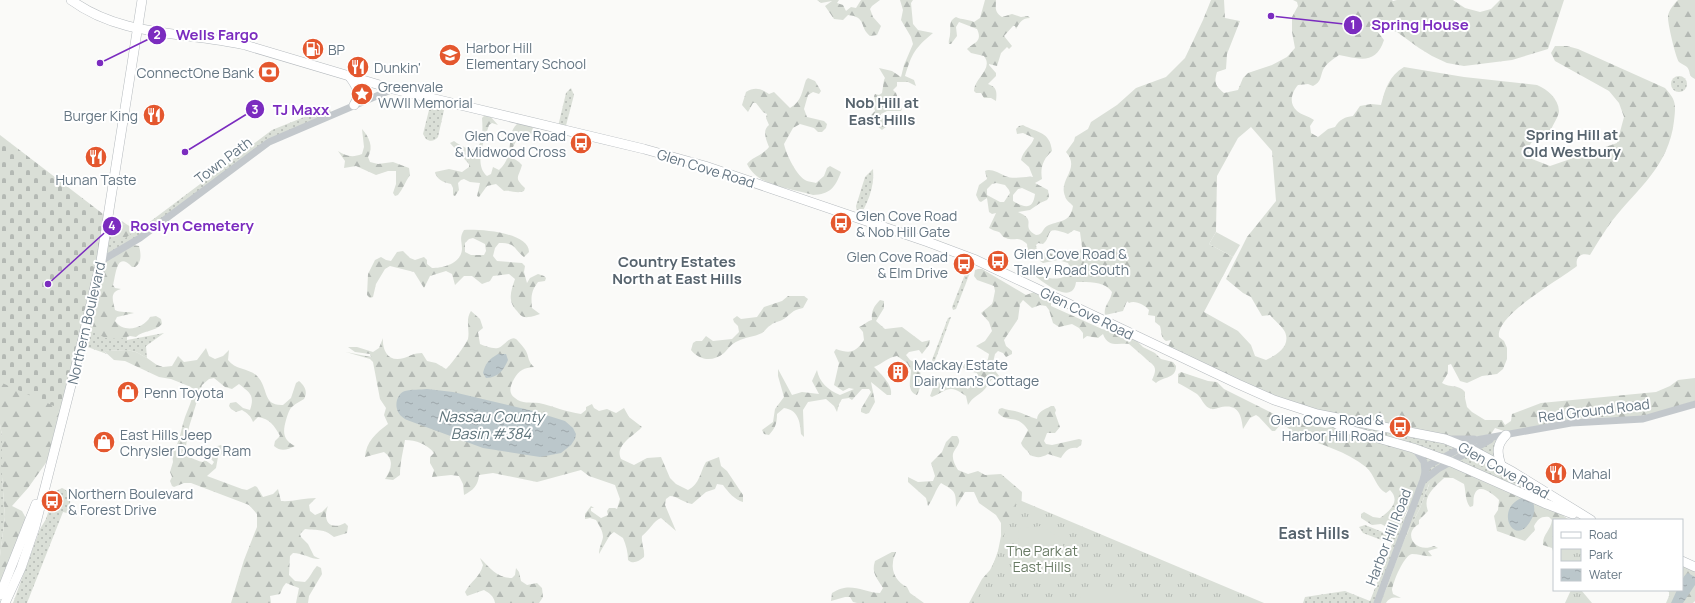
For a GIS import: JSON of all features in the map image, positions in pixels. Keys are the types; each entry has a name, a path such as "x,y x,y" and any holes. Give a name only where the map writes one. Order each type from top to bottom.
{"main road":[{"name":"Glen Cove Road","path":"71,0 105,20 137,29 225,40 393,89 705,166 928,242 976,260 1254,392 1317,414 1346,428 1413,448 1451,462 1544,503 1587,519"},
{"name":"Northern Boulevard","path":"5,603 35,528 46,478 84,338 101,261 142,0"},
{"path":"349,76 358,90 358,96 354,105"},
{"name":"Glen Cove Road","path":"1317,414 1445,439 1472,450 1501,465 1588,519"},
{"path":"1501,465 1497,452 1506,435"},
{"name":"Northern Boulevard","path":"0,595 46,478"},
{"path":"1683,562 1695,568"}],"street":[{"name":"Town Path","path":"101,261 140,238 269,142 393,89"},
{"name":"Red Ground Road","path":"1463,446 1484,439 1570,423 1643,419 1695,404"},
{"name":"Red Ground Road","path":"1472,450 1495,437"},
{"path":"1445,439 1484,439"},
{"path":"1425,472 1428,466 1463,446"},
{"path":"1413,448 1422,457 1425,472"},
{"name":"Harbor Hill Road","path":"1423,480 1432,472 1472,450"},
{"name":"Harbor Hill Road","path":"1377,603 1425,472"}],"green space":[{"path":"817,0 839,0 837,3 843,5 846,11 851,7 856,8 861,0 880,0 870,9 873,17 881,26 877,35 870,36 860,20 854,16 848,15 843,20 834,19 825,6 832,1 821,3"},
{"path":"900,0 913,0 911,3 913,24 918,30 933,33 918,47 907,68 905,76 914,80 916,86 908,82 897,82 897,86 893,90 896,93 902,109 901,111 887,111 881,114 881,117 886,122 887,126 882,130 871,121 871,115 875,111 873,103 875,101 874,96 875,94 879,95 882,93 885,78 879,68 892,71 901,77 904,65 913,44 911,37 901,20 903,10"},
{"path":"985,0 996,0 997,12 1002,17 1012,14 1021,17 1028,16 1030,18 1022,21 1016,29 1015,26 1013,26 1004,36 1012,46 1009,49 1007,47 1001,53 997,66 989,64 996,73 996,76 988,84 996,90 996,101 991,98 984,98 981,93 976,93 974,91 977,82 987,65 984,56 971,53 967,49 977,41 979,37 977,29 959,22 956,27 957,36 951,44 949,44 950,24 952,20 956,17 974,22 980,18"},
{"path":"1211,0 1224,0 1225,18 1240,21 1227,54 1226,69 1217,72 1216,75 1216,84 1224,93 1238,90 1243,78 1248,73 1272,65 1287,57 1295,48 1292,32 1292,17 1298,6 1297,2 1293,0 1453,0 1465,8 1480,12 1491,9 1500,0 1564,0 1548,49 1512,60 1464,66 1447,63 1432,56 1397,32 1386,29 1373,22 1377,31 1384,40 1377,53 1372,57 1360,59 1339,55 1325,66 1316,84 1313,86 1308,84 1298,85 1292,98 1293,105 1299,112 1314,120 1310,126 1311,133 1318,137 1328,129 1335,127 1343,119 1353,116 1360,106 1371,104 1381,105 1388,83 1395,74 1404,67 1464,77 1537,85 1549,92 1554,98 1557,102 1559,113 1551,130 1533,140 1528,151 1532,159 1550,166 1617,143 1624,117 1619,103 1609,91 1555,61 1551,53 1555,46 1567,46 1578,49 1665,88 1673,99 1675,110 1674,121 1671,137 1666,151 1651,176 1612,221 1590,255 1584,254 1579,256 1577,266 1530,298 1507,318 1501,328 1499,337 1504,341 1507,348 1507,359 1503,369 1497,374 1482,376 1467,383 1460,381 1451,364 1448,365 1448,373 1442,383 1463,390 1465,392 1467,407 1472,412 1485,420 1502,420 1505,425 1511,421 1512,414 1541,403 1656,392 1670,386 1678,380 1695,378 1695,401 1652,414 1634,417 1586,418 1554,423 1516,432 1504,431 1495,428 1491,434 1452,438 1317,414 1166,350 1171,340 1166,341 1164,339 1160,326 1155,322 1155,316 1148,315 1149,310 1145,306 1134,302 1129,303 1127,301 1123,311 1105,315 1105,309 1112,292 1109,288 1101,284 1076,282 1074,289 1069,292 1063,292 1049,286 1033,274 1057,279 1069,273 1070,267 1068,263 1058,260 1043,263 1040,261 1040,258 1044,253 1056,254 1071,250 1080,251 1082,247 1080,232 1074,230 1068,234 1055,230 1052,231 1043,244 1038,243 1036,245 1037,251 1031,256 1028,254 1027,244 1024,241 1005,238 999,232 989,228 996,213 992,214 989,212 987,198 981,202 976,195 979,185 987,179 985,171 992,170 1012,178 1033,177 1029,167 1021,160 1034,138 1023,133 1017,134 1016,129 1023,125 1046,136 1051,144 1052,151 1046,157 1043,164 1041,171 1042,179 1035,183 1048,190 1049,197 1047,200 1030,210 1018,212 1027,218 1029,229 1036,235 1040,234 1045,227 1066,219 1069,216 1073,206 1066,199 1064,190 1064,184 1071,164 1070,158 1066,152 1074,141 1075,137 1088,129 1091,122 1117,105 1136,88 1166,77 1185,58","holes":["1251,127 1272,151 1276,201 1247,237 1226,279 1243,293 1251,297 1262,316 1270,315 1285,332 1285,346 1278,353 1266,360 1255,356 1251,345 1238,331 1204,312 1233,257 1209,244 1216,232 1217,176 1238,138","996,183 1005,185 1009,190 1010,193 1004,202 1000,202 987,195 987,189 992,184","1022,188 1035,194 1030,205 1025,206 1013,201 1013,195 1018,189"]},
{"path":"1678,0 1695,0 1695,79 1690,75 1687,67 1679,62 1670,32 1668,16 1673,5"},
{"path":"1676,76 1682,76 1687,81 1685,90 1682,92 1676,92 1671,87 1671,81"},
{"path":"808,78 815,81 821,91 819,94 813,92 808,95 804,109 807,117 824,121 827,124 826,128 822,132 818,132 814,128 800,124 793,128 784,144 785,148 799,175 807,181 816,183 824,176 827,168 830,166 841,172 834,186 828,192 813,195 776,186 759,178 752,172 747,164 769,147 765,132 769,125 766,118 767,114 763,112 756,103 753,103 748,112 742,105 746,92 752,89 758,89 769,94 774,92 790,108 799,99"},
{"path":"571,88 574,95 563,137 556,135 566,93"},
{"path":"432,98 446,101 438,137 431,141 426,139 423,134"},
{"path":"329,107 332,115 278,138 127,246 99,288 93,315 93,324 106,338 127,337 127,340 164,333 146,346 147,358 136,352 127,350 104,351 107,354 82,345 106,227 122,221 126,224 121,225 118,228 114,236 133,233 139,230 272,130"},
{"path":"486,114 490,116 498,125 492,123 489,125 481,151 481,165 487,176 491,174 493,167 499,170 504,164 508,157 512,133 518,123 531,124 533,129 531,135 518,137 511,151 513,158 522,165 518,180 525,188 524,191 504,191 496,184 487,186 479,197 477,196 480,183 470,182 464,179 458,183 459,190 455,196 453,195 453,188 451,184 437,177 435,172 449,169 462,172 469,167 469,164 450,143 454,141 470,149 478,146 481,141 482,134 482,118"},
{"path":"362,129 367,135 371,146 368,157 370,162 378,164 393,162 409,168 410,175 398,195 395,196 393,193 396,184 396,171 388,171 376,175 356,166 344,168 345,161 338,151 349,156 362,154 364,147"},
{"path":"0,135 107,217 65,411 0,382"},
{"path":"873,169 873,182 870,196 858,219 856,206 865,177"},
{"path":"126,224 131,227 144,225 121,241 116,242 114,236 120,225"},
{"path":"464,230 471,230 502,233 521,240 527,245 529,252 524,257 512,245 499,243 495,248 493,256 497,261 522,263 525,266 524,272 527,283 530,278 538,274 546,278 545,281 538,282 532,294 532,308 540,314 531,317 520,315 511,300 512,288 515,279 509,274 493,276 490,281 482,284 472,276 464,276 455,285 452,274 446,271 430,276 424,288 414,272 390,266 385,269 376,284 373,297 370,298 367,295 368,274 375,260 381,257 391,261 397,252 403,251 410,258 415,260 424,257 427,260 427,264 432,268 446,266 455,262 461,254 462,233","holes":["473,238 485,244 486,251 484,255 471,255 465,252 465,243 469,239"]},
{"path":"1216,232 1240,245 1233,257 1209,244"},
{"path":"133,245 139,246 139,263 135,267 132,267 123,261 118,266 113,285 115,288 121,289 117,290 113,295 113,303 115,310 134,313 117,317 115,321 123,327 134,328 139,327 150,317 156,316 161,319 162,324 159,327 142,333 136,337 130,336 120,339 106,338 97,334 94,330 92,319 94,306 99,294 102,263"},
{"path":"969,268 971,270 956,309 953,310 952,307 967,269"},
{"path":"982,269 1026,295 1034,292 1051,300 1051,306 1102,329 1134,338 1143,347 1155,353 1161,359 1173,362 1176,366 1174,373 1156,383 1152,380 1155,371 1154,366 1129,344 1111,343 1103,334 1098,338 1087,336 1083,339 1083,333 1079,328 1072,324 1059,327 1053,323 1049,310 1046,306 1040,305 1032,308 1023,300 1020,304 1018,319 1004,340 1006,346 1012,351 1012,354 1006,357 1003,353 998,351 995,354 992,367 1000,377 991,380 985,389 968,405 966,396 951,389 932,397 930,396 934,385 938,382 943,382 951,386 961,385 968,389 978,378 977,373 968,371 956,363 962,365 973,361 980,368 984,366 987,361 989,354 976,346 985,341 992,331 989,322 981,313 992,304 995,291 994,286 977,280 974,276 975,270"},
{"path":"788,296 804,296 808,299 803,308 793,311 782,320 773,323 762,333 736,342 720,356 711,359 702,358 691,350 693,343 696,341 702,341 706,336 713,341 732,339 739,332 738,326 733,319 737,316 741,319 757,317 764,307 782,301"},
{"path":"880,300 884,301 884,308 876,321 885,329 902,327 922,342 930,340 929,345 922,354 919,350 909,352 906,355 910,360 918,364 921,384 917,395 911,391 910,388 911,370 907,363 897,356 874,367 883,376 890,387 891,395 887,395 871,382 875,402 869,413 866,414 861,412 861,409 871,392 869,389 862,389 852,400 849,398 842,399 837,412 834,406 826,399 808,402 803,410 804,437 801,434 799,421 795,414 789,409 784,408 777,414 776,423 769,435 764,434 762,430 773,422 775,409 784,397 778,376 778,369 792,395 802,392 819,394 812,381 817,370 822,382 836,393 840,395 854,389 849,388 843,391 834,385 839,363 834,352 836,349 849,352 858,348 864,340 863,332 859,327 872,320 873,309"},
{"path":"471,311 480,319 483,328 478,332 480,344 491,348 498,348 513,338 518,341 526,351 534,367 520,372 513,382 511,394 518,400 523,402 539,403 581,414 586,410 586,407 592,404 594,408 599,411 607,409 616,413 624,408 629,417 642,427 626,441 620,449 621,459 634,465 647,458 661,457 670,478 676,484 688,490 697,481 706,462 719,457 721,466 727,471 743,495 743,502 734,498 723,485 717,484 715,489 706,492 692,504 670,496 666,499 665,505 676,531 661,518 658,519 642,536 644,557 638,561 632,562 628,560 627,549 623,538 614,532 610,535 599,554 603,537 602,530 596,520 590,518 585,519 585,514 591,506 594,508 591,508 591,511 601,518 608,515 607,511 609,508 617,509 620,499 615,485 589,476 581,470 537,482 493,473 479,475 478,482 464,495 463,484 459,476 451,475 432,477 434,470 430,463 430,457 434,453 428,447 421,443 405,440 400,475 393,480 385,479 391,465 390,458 384,452 365,457 367,447 372,438 388,424 384,415 386,408 380,399 373,362 370,359 346,352 371,357 370,354 355,352 348,347 357,347 373,352 379,348 383,338 385,351 394,359 422,353 427,361 436,363 446,369 468,339 468,318"},
{"path":"951,317 931,368 930,365 948,318"},
{"path":"206,348 209,356 215,359 223,356 229,350 228,360 234,366 254,373 261,381 269,399 276,405 283,405 291,398 296,383 299,381 305,389 306,394 304,399 290,409 285,424 284,435 291,444 295,446 282,450 274,446 275,441 280,436 271,423 266,419 258,417 253,422 250,416 244,411 242,410 236,412 229,406 230,403 236,402 243,408 250,410 252,398 249,392 239,384 232,389 225,387 214,378 209,379 202,385 189,427 186,446 182,452 185,455 199,461 203,462 205,460 212,465 214,462 211,459 209,460 210,453 214,447 221,445 225,449 225,452 218,457 216,468 207,476 242,489 247,490 255,486 263,497 273,494 278,489 281,501 316,498 309,505 310,511 315,515 322,512 328,506 326,516 331,525 335,526 345,523 348,526 347,533 334,537 327,532 317,530 305,529 300,534 308,544 314,556 320,559 293,553 290,556 289,575 295,581 305,582 317,566 321,568 322,574 309,596 308,603 296,603 299,588 286,583 280,594 270,596 271,603 231,603 244,560 257,527 257,514 249,505 191,483 184,483 174,487 172,486 170,481 172,477 170,472 173,462 172,453 179,440 193,390 191,387 171,379 159,377 125,361 114,360 104,351 127,350 136,352 163,367 172,366 178,356 184,362 197,360"},
{"path":"1181,372 1208,381 1217,382 1224,389 1272,413 1325,428 1337,426 1411,449 1418,457 1417,461 1423,467 1418,489 1401,523 1402,529 1398,531 1393,527 1381,524 1372,525 1361,518 1361,514 1364,512 1373,517 1380,518 1393,506 1394,498 1390,490 1386,493 1380,488 1369,470 1358,461 1334,449 1299,436 1295,436 1291,430 1285,426 1280,425 1275,431 1272,431 1256,415 1250,418 1243,429 1241,418 1237,410 1230,407 1210,409 1197,394 1178,383 1178,374"},
{"path":"0,380 64,408 53,453 28,488 12,506 22,511 28,522 0,594 0,556 5,517 2,477 2,436 0,424"},
{"path":"1054,406 1056,410 1055,413 1060,427 1055,433 1047,433 1044,441 1046,444 1052,445 1079,439 1082,440 1081,445 1077,448 1067,450 1061,458 1048,454 1039,457 1030,455 1021,443 1028,430 1020,422 1005,418 998,413 999,409 1002,408 1037,419 1040,412"},
{"path":"1317,414 1476,440 1502,439 1501,465 1589,519 1457,468 1429,484 1420,508 1404,540 1386,589 1379,603 1303,603 1305,597 1345,591 1370,601 1392,544 1363,533 1359,527 1365,525 1395,537 1398,531 1402,529 1401,523 1409,510 1346,429"},
{"path":"0,424 2,436 2,477 5,517 0,556"},
{"path":"952,436 957,436 959,438 959,443 953,454 954,462 958,470 968,474 978,471 985,475 1001,474 1022,492 1021,513 1003,603 969,603 997,556 1001,536 1001,523 996,515 979,503 974,492 965,492 956,507 954,492 941,483 928,506 926,498 908,482 908,477 918,482 933,481 935,476 931,463 942,452 946,442"},
{"path":"1445,466 1457,468 1558,512 1568,519 1553,519 1553,551 1552,548 1543,545 1544,538 1552,520 1549,517 1544,517 1538,520 1534,526 1535,530 1525,541 1497,531 1494,516 1498,510 1499,500 1486,490 1479,489 1474,496 1473,506 1470,507 1466,499 1464,484 1453,478 1444,478 1430,492 1427,501 1428,511 1419,520 1419,524 1414,528 1411,537 1416,545 1427,548 1434,546 1438,548 1428,551 1432,556 1412,554 1409,556 1399,569 1392,590 1393,594 1401,598 1392,598 1386,603 1379,603 1386,589 1404,540 1420,508 1432,477"},
{"path":"62,488 68,492 70,499 67,513 63,512 27,603 13,603 40,529 46,519 54,494"},
{"name":"The Park at East Hills","path":"1017,499 1264,603 974,603 986,584"},
{"path":"1041,526 1060,538 1069,559 1068,580 1020,578 1016,573 1019,529"},
{"path":"892,552 896,552 893,559 894,574 901,583 907,587 910,593 924,603 857,603 853,602 850,597 831,601 832,593 850,587 880,593 883,588 874,572 875,561"},
{"path":"480,558 494,572 502,576 512,578 515,575 516,568 519,572 521,581 527,585 537,583 542,588 543,597 539,603 495,603 492,597 484,590 467,596 465,592 482,569 483,565"},
{"path":"1683,562 1695,567 1695,601 1693,603 1666,603 1669,592 1668,591 1683,591"},
{"path":"1101,586 1123,589 1140,601 1139,603 1078,603 1081,596"},
{"path":"1571,591 1582,591 1592,603 1565,603"}],"water":[{"path":"498,354 506,354 508,360 506,364 497,375 486,378 483,373 485,367 492,358"},
{"name":"Nassau County Basin #384","path":"427,389 453,392 533,411 565,421 573,428 576,434 575,439 571,445 561,453 540,457 483,448 407,420 401,416 396,404 401,394 408,390"},
{"path":"1522,498 1526,498 1533,502 1534,511 1531,520 1525,528 1519,531 1513,529 1508,518 1509,510 1513,503"},
{"path":"1688,573 1695,577 1695,585 1683,603 1671,603 1677,591 1683,591 1683,578"}],"place":[{"name":"Spring House","path":"1271,16"},
{"name":"BP","path":"313,49"},
{"name":"Harbor Hill Elementary School","path":"450,55"},
{"name":"Wells Fargo","path":"100,63"},
{"name":"Dunkin'","path":"358,67"},
{"name":"ConnectOne Bank","path":"269,72"},
{"name":"Greenvale WWII Memorial","path":"362,94"},
{"name":"Burger King","path":"154,115"},
{"name":"Glen Cove Road & Midwood Cross","path":"581,143"},
{"name":"TJ Maxx","path":"185,152"},
{"name":"Hunan Taste","path":"96,157"},
{"name":"Glen Cove Road & Nob Hill Gate","path":"841,223"},
{"name":"Glen Cove Road & Talley Road South","path":"998,261"},
{"name":"Glen Cove Road & Elm Drive","path":"964,264"},
{"name":"Roslyn Cemetery","path":"48,284"},
{"name":"Mackay Estate Dairyman's Cottage","path":"898,372"},
{"name":"Penn Toyota","path":"128,392"},
{"name":"Glen Cove Road & Harbor Hill Road","path":"1400,427"},
{"name":"East Hills Jeep Chrysler Dodge Ram","path":"104,442"},
{"name":"Mahal","path":"1556,473"},
{"name":"Northern Boulevard & Forest Drive","path":"52,501"}],"district":[{"name":"Nob Hill at East Hills","path":"882,110"},
{"name":"Spring Hill at Old Westbury","path":"1572,142"},
{"name":"Country Estates North at East Hills","path":"677,270"},
{"name":"East Hills","path":"1314,533"}]}
